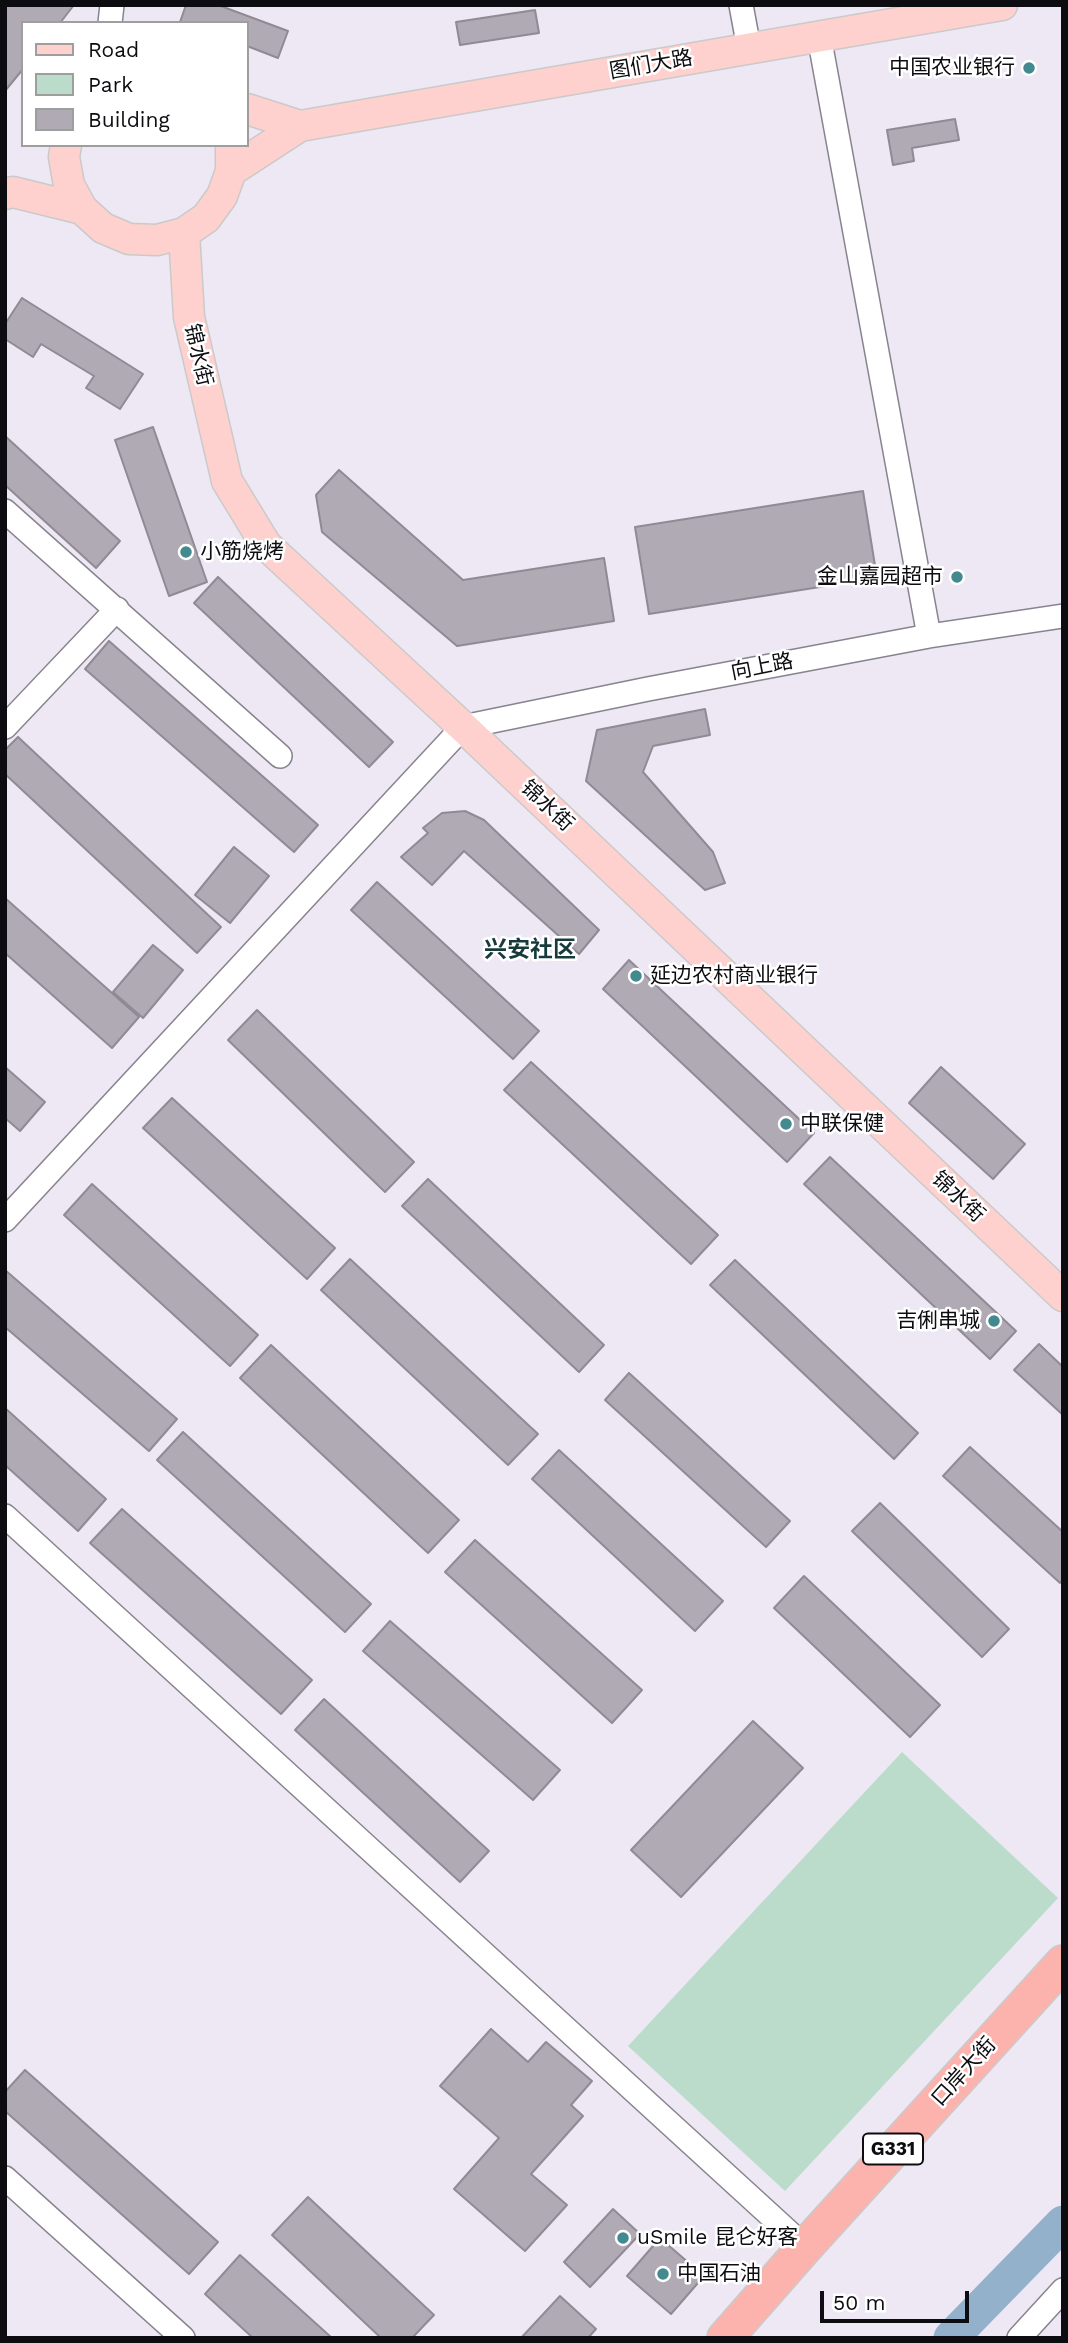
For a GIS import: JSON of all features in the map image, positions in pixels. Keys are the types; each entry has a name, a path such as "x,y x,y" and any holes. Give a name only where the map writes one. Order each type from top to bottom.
{"highway":[{"name":"口岸大街","path":"726,2338 1063,1963"}],"main road":[{"name":"图们大路","path":"300,126 1002,5"},
{"path":"248,109 300,126"},
{"path":"66,147 64,157 69,184 82,209 103,228 129,239 157,240 184,233 206,218 222,196 231,158 300,126"},
{"path":"5,194 13,192 82,209"},
{"name":"锦水街","path":"184,233 189,317 227,481 266,545 463,727 1063,1296"}],"street":[{"path":"741,5 749,48"},
{"path":"819,36 929,636"},
{"path":"5,511 280,756"},
{"path":"5,727 117,609"},
{"name":"向上路","path":"463,727 929,636 1063,615"},
{"path":"5,1220 463,727"},
{"path":"5,1516 805,2247"},
{"path":"5,2178 183,2338"},
{"path":"1019,2338 1063,2290"}],"green space":[{"path":"902,1752 1058,1898 785,2191 628,2046"}],"building":[{"path":"5,5 74,5 62,21 21,21 21,71 5,91"},
{"path":"186,5 218,5 288,31 278,58 248,46 248,21 180,21"},
{"path":"535,10 539,33 460,45 456,22"},
{"path":"955,119 959,140 912,148 914,161 893,165 887,130"},
{"path":"22,298 143,374 120,409 86,388 94,376 41,344 33,357 5,339 5,324"},
{"path":"153,427 207,582 169,596 115,440"},
{"path":"5,436 120,541 96,568 5,485"},
{"path":"339,470 463,580 604,558 614,621 457,646 322,532 316,495"},
{"path":"863,491 877,578 649,614 635,527"},
{"path":"218,577 393,742 369,767 194,603"},
{"path":"109,641 318,825 294,852 85,669"},
{"path":"705,709 710,735 653,746 643,772 713,852 725,883 705,890 586,781 597,730"},
{"path":"18,737 221,927 197,953 5,774 5,750"},
{"path":"465,811 484,820 599,930 579,954 464,851 432,885 401,857 428,833 423,828 442,813"},
{"path":"234,847 269,876 230,923 195,895"},
{"path":"377,882 539,1031 513,1059 351,910"},
{"path":"5,898 139,1017 112,1048 5,953"},
{"path":"153,945 183,970 143,1018 113,992"},
{"path":"629,960 814,1133 787,1162 603,989"},
{"path":"257,1010 414,1162 385,1192 228,1040"},
{"path":"531,1062 718,1235 691,1264 504,1090"},
{"path":"5,1067 45,1102 20,1131 5,1118"},
{"path":"941,1067 1025,1144 993,1179 909,1103"},
{"path":"172,1098 335,1248 307,1279 143,1128"},
{"path":"830,1157 1016,1331 990,1359 804,1184"},
{"path":"428,1179 604,1345 579,1372 402,1206"},
{"path":"92,1184 258,1335 230,1366 64,1215"},
{"path":"350,1259 538,1434 508,1465 321,1290"},
{"path":"735,1260 918,1433 894,1459 710,1285"},
{"path":"5,1270 177,1419 149,1451 5,1327"},
{"path":"1039,1344 1063,1367 1063,1415 1014,1370"},
{"path":"271,1345 459,1520 428,1553 240,1378"},
{"path":"629,1373 790,1521 766,1547 605,1400"},
{"path":"5,1408 106,1499 78,1531 5,1465"},
{"path":"183,1432 371,1604 345,1632 157,1460"},
{"path":"970,1447 1063,1532 1063,1579 1060,1583 943,1476"},
{"path":"559,1450 723,1601 695,1631 532,1479"},
{"path":"880,1503 1009,1629 982,1657 852,1531"},
{"path":"122,1509 312,1680 281,1714 90,1543"},
{"path":"475,1540 642,1690 612,1723 445,1572"},
{"path":"804,1576 940,1705 910,1737 774,1608"},
{"path":"390,1621 560,1770 533,1800 363,1651"},
{"path":"324,1699 489,1851 460,1882 295,1730"},
{"path":"753,1721 803,1768 681,1897 631,1850"},
{"path":"491,2029 528,2062 546,2042 592,2081 571,2105 583,2116 531,2174 567,2205 525,2251 454,2189 499,2138 440,2086"},
{"path":"25,2070 218,2242 189,2274 5,2111 5,2092"},
{"path":"308,2197 434,2315 412,2338 381,2338 272,2235"},
{"path":"613,2209 640,2234 590,2287 564,2262"},
{"path":"660,2238 704,2276 671,2314 627,2276"},
{"path":"240,2255 332,2338 253,2338 205,2294"},
{"path":"560,2296 596,2329 588,2338 521,2338"}],"waterway":[{"path":"951,2338 1063,2223"}],"place":[{"name":"中国农业银行","path":"1029,68"},
{"name":"小筋烧烤","path":"186,552"},
{"name":"金山嘉园超市","path":"957,577"},
{"name":"延边农村商业银行","path":"636,976"},
{"name":"中联保健","path":"786,1124"},
{"name":"吉俐串城","path":"994,1321"},
{"name":"uSmile 昆仑好客","path":"623,2238"},
{"name":"中国石油","path":"663,2274"}],"district":[{"name":"兴安社区","path":"530,950"}]}
